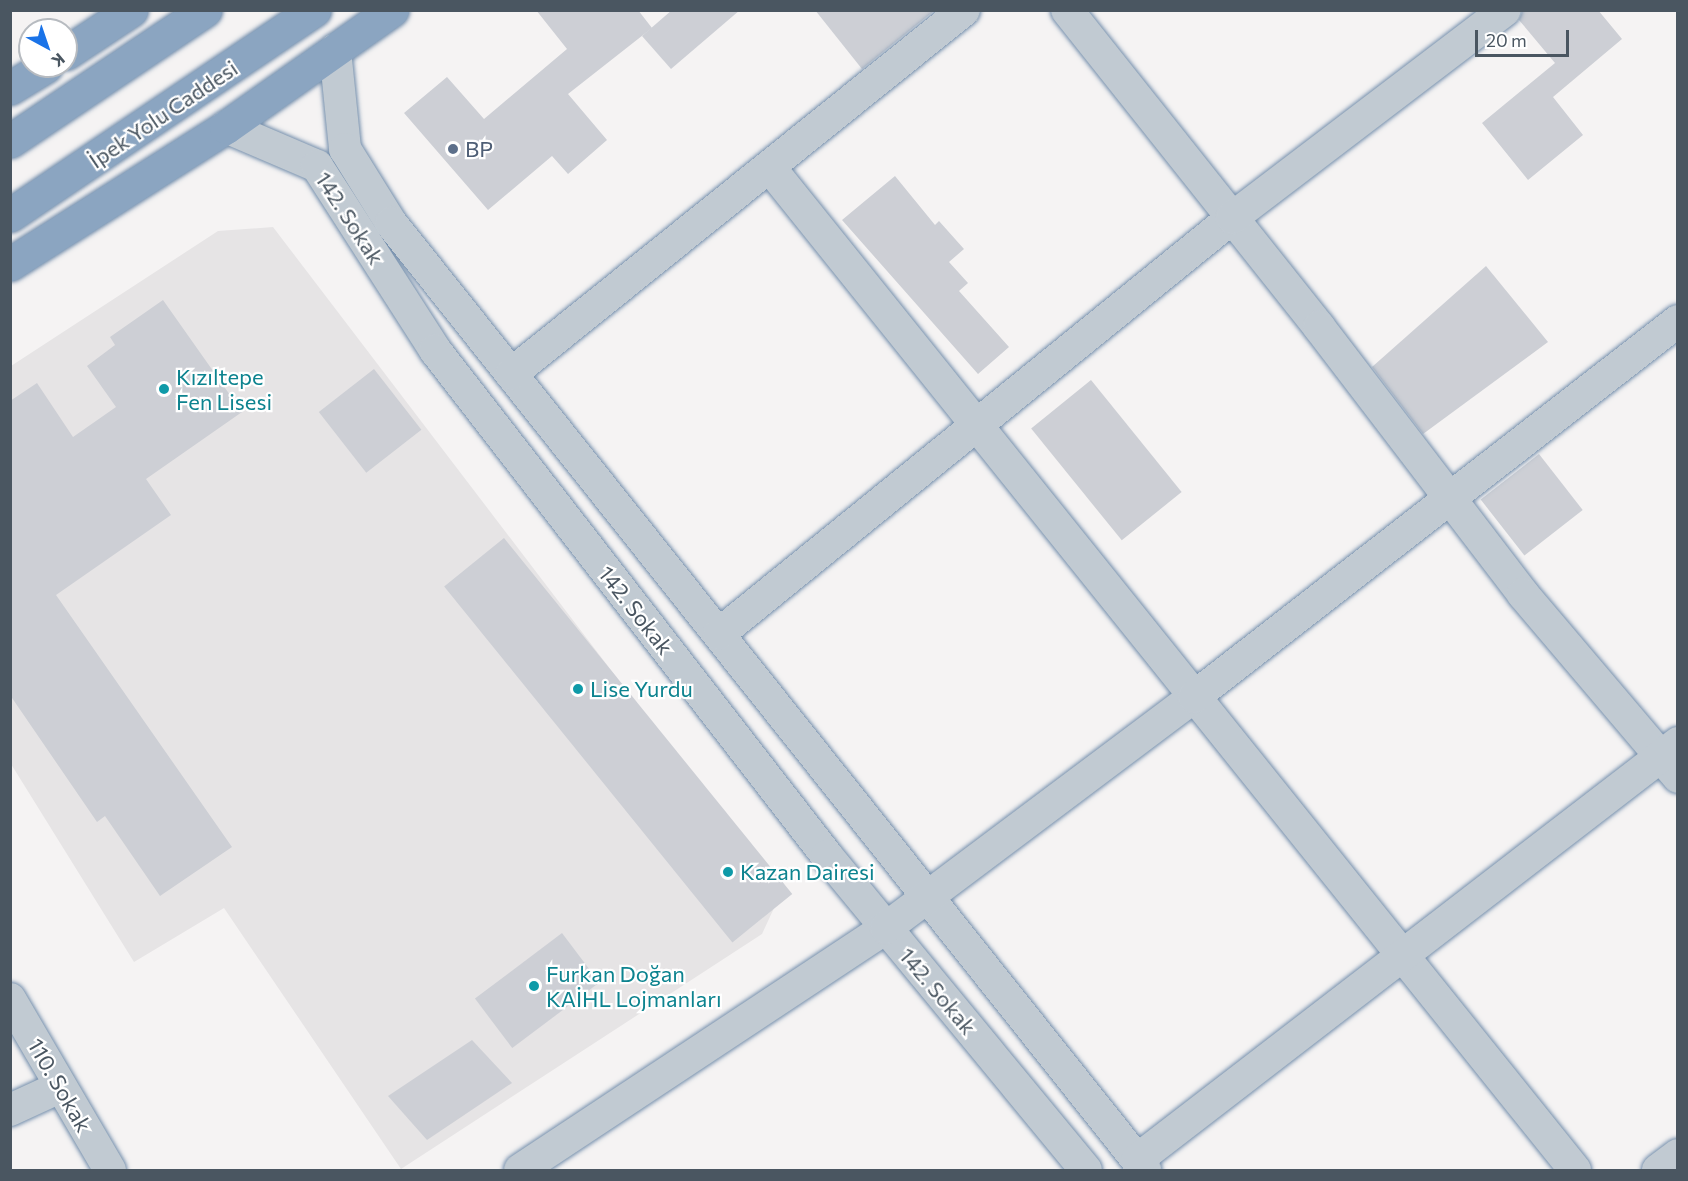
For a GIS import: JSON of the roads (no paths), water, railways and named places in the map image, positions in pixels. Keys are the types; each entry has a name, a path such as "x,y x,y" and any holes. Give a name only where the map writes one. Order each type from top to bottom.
{"highway":[{"path":"78,45 131,10"},
{"path":"10,141 205,10"},
{"name":"İpek Yolu Caddesi","path":"10,215 314,10"},
{"path":"10,264 226,127 392,10"},
{"path":"10,88 26,78"}],"street":[{"path":"511,374 771,169 964,10"},
{"path":"335,50 345,149 391,223 929,894 1141,1165 1403,956 1671,759 1523,594 1232,218 1067,10"},
{"path":"719,634 1232,218 1505,10"},
{"name":"142. Sokak","path":"226,127 317,166 435,350 886,928 1086,1170"},
{"path":"771,169 1575,1170"},
{"path":"520,1170 886,928 1194,697 1449,496 1677,321"},
{"name":"110. Sokak","path":"10,999 110,1170"},
{"path":"10,1110 60,1087"},
{"path":"1658,1170 1677,1155"}],"place":[{"name":"BP","path":"453,149"},
{"name":"Kızıltepe Fen Lisesi","path":"164,389"},
{"name":"Lise Yurdu","path":"578,689"},
{"name":"Kazan Dairesi","path":"728,872"},
{"name":"Furkan Doğan KAİHL Lojmanları","path":"534,986"}]}
